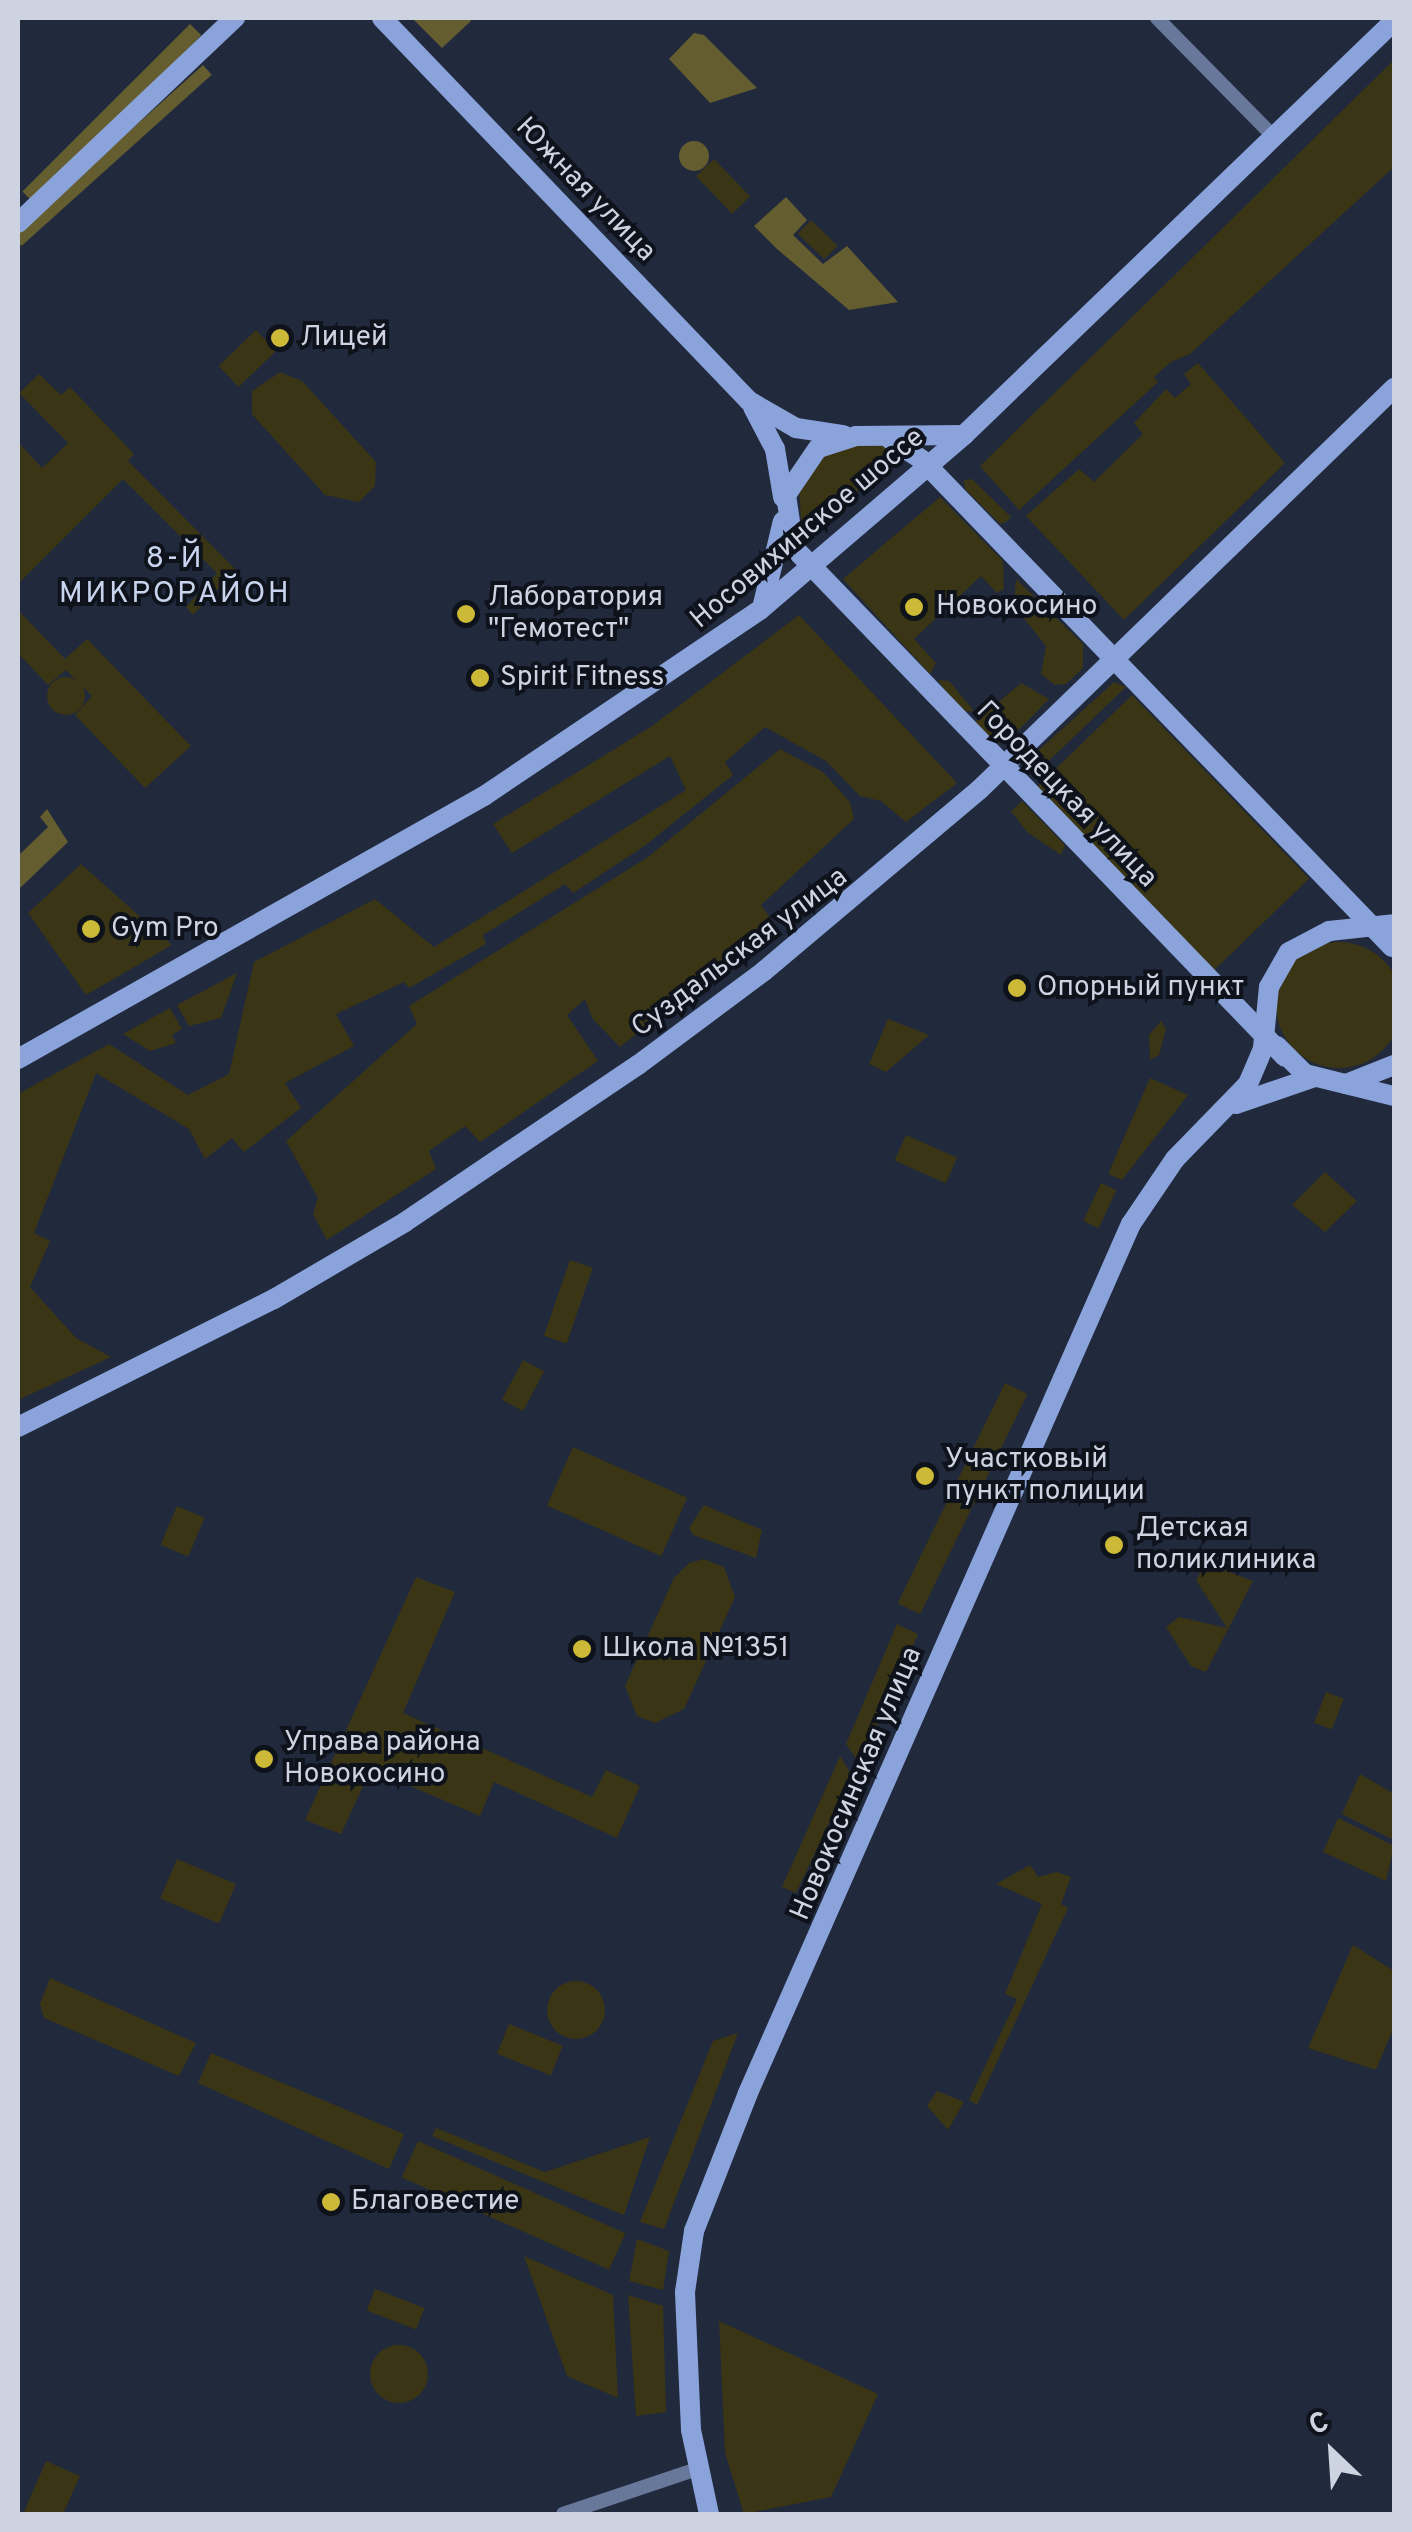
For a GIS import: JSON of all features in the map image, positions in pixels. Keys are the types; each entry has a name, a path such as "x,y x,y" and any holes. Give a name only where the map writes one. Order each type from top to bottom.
{"street":[{"path":"18,222 235,18"},
{"name":"Южная улица","path":"382,18 750,401 775,448 784,510"},
{"path":"1157,18 1274,137"},
{"name":"Носовихинское шоссе","path":"18,1059 484,796 760,610 964,435 1394,22"},
{"name":"Суздальская улица","path":"18,1427 274,1299 511,1153 820,928 1002,768 1394,388"},
{"name":"Южная улица","path":"750,401 812,433 884,437 964,435"},
{"path":"760,610 775,574 784,510 805,459 830,442 856,436"},
{"path":"884,437 929,466 1115,660 1385,926 1393,948"},
{"name":"Городецкая улица","path":"784,510 794,548 810,570 1284,1057 1322,1080"},
{"path":"1284,1057 1272,1036 1266,1000 1289,952 1314,936 1385,926"},
{"path":"1344,930 1393,948"},
{"name":"Новокосинская улица","path":"709,2514 698,2469 684,2307 694,2231 716,2170 1130,1224 1167,1169 1255,1072 1264,1035 1266,1000"},
{"path":"1217,1116 1263,1092 1322,1080 1368,1080 1394,1065"},
{"path":"1322,1080 1394,1096"},
{"path":"563,2514 698,2469"}],"shaded area":[{"path":"412,18 468,18 471,21 442,48"},
{"path":"190,24 201,35 34,203 22,192"},
{"path":"694,33 704,35 757,88 710,103 669,59"},
{"path":"1394,60 1394,167 1190,354 1171,362 1154,377 1158,382 1019,510 980,466"},
{"path":"203,65 212,75 21,246 18,232"},
{"path":"694,141 704,146 709,156 704,166 694,171 684,166 679,156 684,146"},
{"path":"714,159 750,196 732,214 696,176"},
{"path":"786,197 807,220 793,235 823,264 847,246 898,302 849,310 777,249 754,226"},
{"path":"811,220 838,246 824,259 798,234"},
{"path":"256,330 276,351 239,387 219,366"},
{"path":"1198,363 1285,463 1124,620 1026,516 1079,469 1094,482 1143,434 1134,423 1166,389 1175,398 1191,384 1184,374"},
{"path":"280,372 302,381 376,462 375,486 359,502 325,495 252,414 252,391"},
{"path":"39,374 61,395 70,387 134,454 128,461 236,570 193,615 186,607 217,573 123,479 18,584 18,442 42,468 68,443 19,393"},
{"path":"880,444 903,454 802,537 799,486 821,456 848,445"},
{"path":"972,479 1011,517 1006,522 1000,524 965,489 964,480"},
{"path":"940,497 1003,561 1004,589 997,593 981,576 914,639 936,663 930,674 843,579"},
{"path":"1016,579 1083,644 1083,668 1066,684 1055,685 1041,674 1046,646 1014,606"},
{"path":"18,610 65,659 87,639 191,746 145,788 75,715 92,696 66,670 48,685 18,653"},
{"path":"799,615 957,783 906,822 881,801 860,796 826,761 765,727 725,762 733,775 643,847 573,893 565,884 483,935 486,944 409,988 404,982 336,1014 354,1046 285,1083 301,1108 244,1152 232,1138 205,1159 189,1129 96,1073 34,1233 50,1241 30,1287 76,1338 111,1357 18,1400 18,1094 109,1044 188,1095 229,1074 254,962 375,899 434,947 686,790 670,756 512,853 493,824 652,726"},
{"path":"66,677 79,683 85,696 79,709 66,715 53,709 47,696 53,683"},
{"path":"938,680 949,681 974,711 959,712"},
{"path":"1114,682 1126,687 1033,776 1029,759"},
{"path":"1021,683 1049,699 1009,740 994,744 973,724"},
{"path":"1132,695 1309,878 1212,972 1035,789"},
{"path":"780,749 823,772 850,802 854,819 761,905 775,924 620,1047 592,1018 585,999 567,1015 598,1061 480,1142 465,1126 429,1151 436,1169 327,1240 313,1214 318,1198 286,1141 417,1024 409,1006 648,857"},
{"path":"1022,801 1065,845 1061,855 1027,832 1011,811"},
{"path":"47,809 68,842 18,890 18,856 48,827 40,817"},
{"path":"81,864 172,945 86,995 28,913"},
{"path":"1339,942 1363,947 1383,961 1397,981 1402,1005 1397,1029 1383,1049 1363,1063 1339,1068 1315,1063 1295,1049 1281,1029 1276,1005 1281,981 1295,961 1315,947"},
{"path":"237,973 221,1018 189,1026 177,1005"},
{"path":"170,1008 182,1029 172,1035 176,1043 150,1051 123,1034"},
{"path":"888,1019 929,1035 886,1072 869,1064"},
{"path":"1161,1021 1166,1029 1159,1055 1150,1060 1149,1035"},
{"path":"1150,1078 1188,1095 1122,1180 1108,1174"},
{"path":"906,1135 957,1158 946,1183 895,1161"},
{"path":"1325,1172 1357,1201 1325,1232 1292,1205"},
{"path":"1101,1183 1116,1190 1099,1228 1083,1221"},
{"path":"570,1260 593,1268 567,1343 544,1336"},
{"path":"523,1360 544,1371 523,1411 502,1400"},
{"path":"1005,1383 1027,1394 920,1614 898,1603"},
{"path":"573,1447 687,1498 661,1556 547,1505"},
{"path":"704,1505 762,1530 756,1558 693,1535 689,1528"},
{"path":"177,1506 205,1518 188,1556 161,1545"},
{"path":"704,1559 724,1567 735,1597 684,1709 655,1723 637,1716 625,1686 674,1578 689,1563"},
{"path":"1205,1563 1253,1581 1206,1672 1191,1666 1166,1627 1179,1617 1227,1628 1196,1580"},
{"path":"416,1577 455,1592 403,1713 592,1797 606,1770 640,1786 617,1838 494,1782 480,1816 371,1769 341,1834 305,1820"},
{"path":"897,1624 918,1634 860,1764 846,1744"},
{"path":"1326,1692 1344,1699 1332,1730 1314,1723"},
{"path":"840,1756 852,1775 796,1893 782,1887"},
{"path":"1360,1774 1394,1794 1394,1840 1342,1814"},
{"path":"1338,1818 1394,1846 1386,1881 1323,1852"},
{"path":"177,1859 236,1884 219,1924 160,1899"},
{"path":"1030,1865 1038,1877 1057,1872 1071,1877 1061,1904 1068,1908 977,2105 969,2100 1017,1999 1005,1994 1042,1904 996,1884"},
{"path":"1353,1945 1394,1971 1394,2027 1376,2070 1308,2048"},
{"path":"50,1978 196,2043 179,2076 44,2018 40,2004"},
{"path":"576,1981 597,1989 605,2010 597,2031 576,2039 555,2031 547,2010 555,1989"},
{"path":"509,2024 563,2046 551,2075 497,2054"},
{"path":"738,2033 664,2229 640,2222 713,2041"},
{"path":"211,2053 404,2134 389,2169 198,2083"},
{"path":"937,2091 964,2102 948,2130 927,2106"},
{"path":"436,2128 545,2172 650,2137 624,2215 432,2136"},
{"path":"418,2141 625,2233 609,2270 402,2178"},
{"path":"637,2239 669,2251 663,2290 629,2281"},
{"path":"524,2256 613,2295 618,2398 567,2376"},
{"path":"375,2289 424,2308 416,2329 367,2310"},
{"path":"628,2295 663,2306 666,2412 636,2416"},
{"path":"719,2321 878,2394 831,2497 744,2514 725,2453"},
{"path":"399,2345 419,2354 428,2374 419,2394 399,2403 379,2394 370,2374 379,2354"},
{"path":"46,2461 80,2476 63,2514 23,2514"}],"place":[{"name":"Лицей","path":"280,338"},
{"name":"Новокосино","path":"914,607"},
{"name":"Лаборатория \"Гемотест\"","path":"466,614"},
{"name":"Spirit Fitness","path":"480,678"},
{"name":"Gym Pro","path":"91,929"},
{"name":"Опорный пункт","path":"1017,988"},
{"name":"Участковый пункт полиции","path":"925,1476"},
{"name":"Детская поликлиника","path":"1114,1545"},
{"name":"Школа №1351","path":"582,1649"},
{"name":"Управа района Новокосино","path":"264,1759"},
{"name":"Благовестие","path":"331,2202"}],"district":[{"name":"8-Й МИКРОРАЙОН","path":"175,577"}]}
